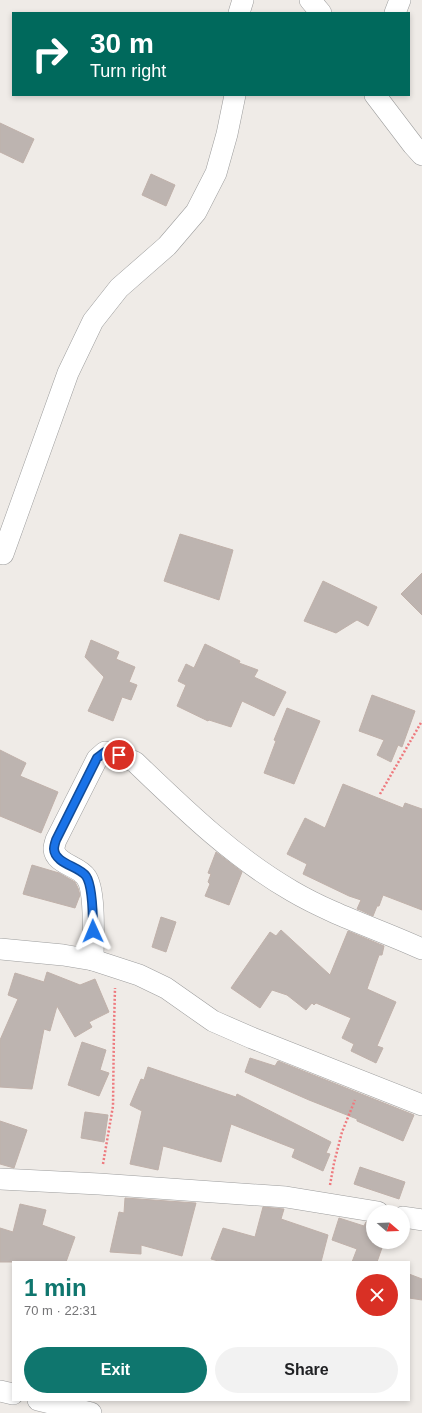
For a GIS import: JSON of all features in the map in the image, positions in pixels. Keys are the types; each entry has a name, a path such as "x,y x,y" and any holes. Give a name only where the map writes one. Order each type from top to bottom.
{"street":[{"path":"239,12 243,0"},
{"path":"310,0 320,12"},
{"path":"395,12 400,0"},
{"path":"3,554 68,373 93,321 119,288 167,246 196,212 216,173 227,134 235,96"},
{"path":"376,96 413,145 422,154"},
{"path":"93,960 93,917 91,894 87,877 80,870 64,862 57,856 54,850 56,840 97,758 105,752 119,755 135,762 210,833 268,876 292,891 336,914 422,949"},
{"path":"0,949 62,954 93,960 139,975 166,988 213,1021 252,1038 422,1105"},
{"path":"0,1179 99,1184 286,1197 366,1210"},
{"path":"410,1218 422,1220"},
{"path":"0,1390 12,1394"},
{"path":"42,1401 91,1413"}],"path":[{"path":"380,794 422,721"},
{"path":"99,1184 109,1138 113,1106 116,968"},
{"path":"327,1203 334,1163 342,1132 363,1081"}],"building":[{"path":"0,123 34,139 23,163 0,152"},
{"path":"151,174 175,185 166,206 142,195"},
{"path":"180,534 233,550 219,600 164,581"},
{"path":"422,573 422,615 401,594"},
{"path":"323,581 377,607 368,626 357,620 336,633 304,621"},
{"path":"91,640 119,652 116,659 135,667 129,682 137,685 131,700 122,697 113,721 88,711 104,677 85,657"},
{"path":"205,644 240,661 239,663 258,670 254,677 286,692 274,716 242,701 231,727 209,720 208,721 177,706 186,685 178,681 186,664 194,668"},
{"path":"372,695 415,711 402,747 398,745 391,762 377,755 384,740 359,731"},
{"path":"287,708 320,721 294,784 264,773 276,741 274,740"},
{"path":"0,750 26,763 20,776 58,792 41,833 0,816"},
{"path":"343,784 403,808 405,803 422,809 422,910 383,895 373,916 357,909 361,900 349,896 303,874 307,864 287,854 305,818 325,828"},
{"path":"216,852 242,872 229,905 205,896 210,884 208,882 211,874 208,873"},
{"path":"32,865 59,873 75,882 80,895 75,908 23,894"},
{"path":"161,917 176,922 166,952 152,947"},
{"path":"281,930 330,975 348,931 384,946 382,955 379,955 367,989 396,1002 377,1046 383,1048 376,1063 351,1051 354,1044 342,1038 351,1018 316,1003 314,1005 312,1003 306,1010 287,995 272,990 260,1008 231,988 270,932 276,936"},
{"path":"47,972 80,985 95,979 109,1012 89,1022 92,1027 75,1037 57,1006 50,1031 44,1029 32,1089 0,1087 0,1040 18,999 8,995 15,973 44,982"},
{"path":"82,1042 106,1050 100,1070 109,1073 99,1096 68,1085"},
{"path":"250,1058 275,1066 278,1061 414,1115 403,1141 357,1121 357,1119 245,1072"},
{"path":"148,1067 236,1097 237,1094 331,1142 326,1153 330,1154 323,1171 292,1157 295,1149 231,1124 221,1162 163,1146 158,1170 130,1164 142,1111 130,1105 141,1079 144,1080"},
{"path":"85,1112 108,1115 104,1142 81,1138"},
{"path":"0,1121 27,1130 14,1168 0,1164"},
{"path":"360,1167 405,1182 399,1199 354,1184"},
{"path":"125,1198 196,1203 182,1256 141,1245 141,1254 110,1252 119,1212 124,1213"},
{"path":"20,1204 46,1210 42,1225 75,1237 66,1261 0,1262 0,1228 13,1232"},
{"path":"263,1207 284,1209 281,1219 328,1235 321,1261 218,1261 211,1259 223,1228 255,1237"},
{"path":"339,1218 364,1226 366,1222 366,1249 382,1249 377,1261 352,1261 357,1249 332,1240"},
{"path":"410,1274 422,1279 422,1300 410,1298"}],"route":[{"path":"93,931 91,894 87,877 80,870 64,862 57,856 54,850 56,840 97,758 105,752 119,755"}]}
